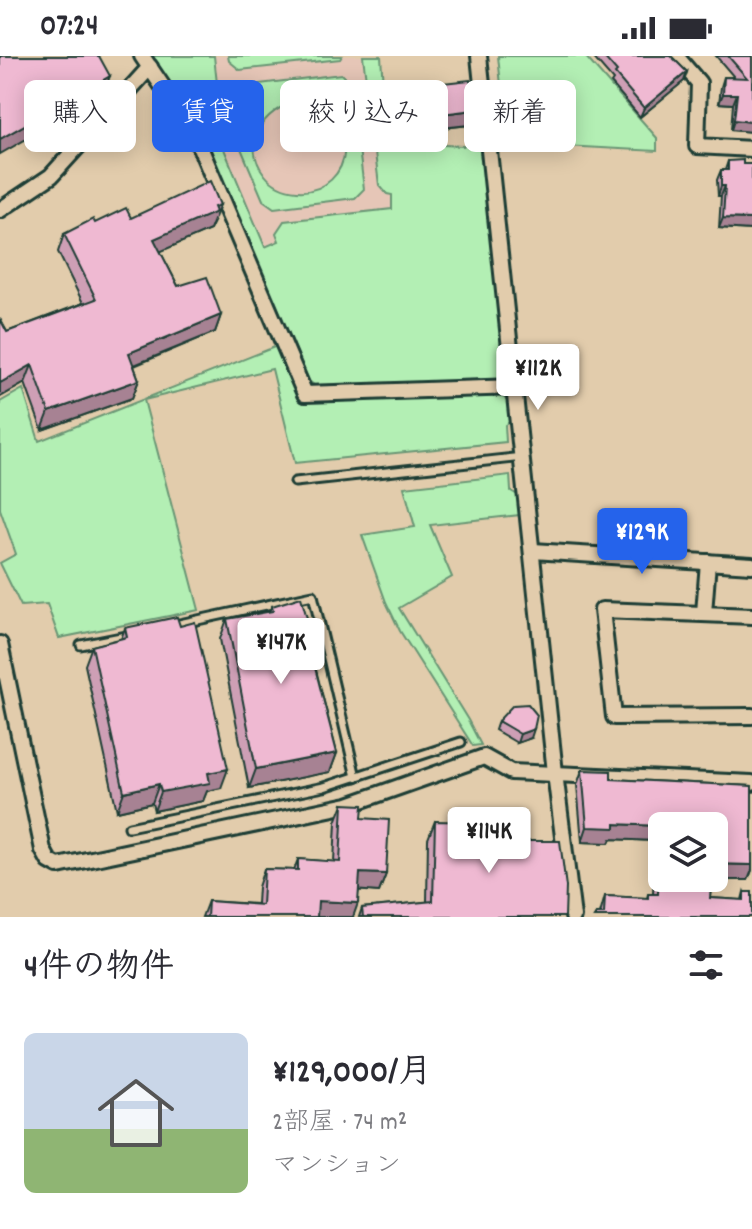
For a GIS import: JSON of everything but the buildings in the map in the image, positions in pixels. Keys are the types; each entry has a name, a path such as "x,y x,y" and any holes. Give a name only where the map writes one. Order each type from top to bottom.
{"street":[{"path":"479,56 573,917"},
{"path":"676,56 699,83 697,146 752,149"},
{"path":"0,210 51,176 146,62 194,133 305,394 516,387"},
{"path":"533,551 752,565"},
{"path":"704,613 708,562"},
{"path":"752,616 602,610 614,717 752,716"},
{"path":"0,644 43,850 49,861 58,866 348,805 484,757 511,772 752,783"}],"lane":[{"path":"295,482 524,456"},
{"path":"159,629 313,595 356,777"},
{"path":"81,645 143,632"},
{"path":"129,827 324,787 461,742"},
{"path":"439,750 446,770"}],"shaded area":[{"path":"151,56 381,56 383,80 280,80 280,152 448,152 448,145 464,146 464,152 483,152 505,374 314,385 309,381 211,152 264,152 264,80 168,80"}],"green space":[{"path":"151,56 214,56 217,80 168,80"},
{"path":"228,56 342,56 340,59 240,70 229,61"},
{"path":"363,56 381,56 383,80 366,80"},
{"path":"498,56 585,56 657,138 657,151 576,147 576,80 500,80"},
{"path":"341,74 347,80 292,80"},
{"path":"280,81 280,108 264,122 264,83"},
{"path":"448,145 464,146 464,152 483,152 505,374 500,381 314,385 309,381 211,152 225,152 265,247 279,241 276,233 284,221 392,209 392,195 379,185 375,152 448,152"},
{"path":"243,152 255,152 268,179 297,191 316,189 331,180 341,166 344,152 359,152 364,189 355,198 274,208 263,200"},
{"path":"277,346 303,400 503,396 510,404 511,421 505,425 506,442 295,463 272,369 144,400 199,610 59,638 47,604 21,606 0,563 16,554 0,509 0,402 23,389 39,441"},
{"path":"510,475 511,491 519,496 520,515 430,525 452,577 399,608 481,745 473,746 400,631 362,535 415,527 404,487"}]}
